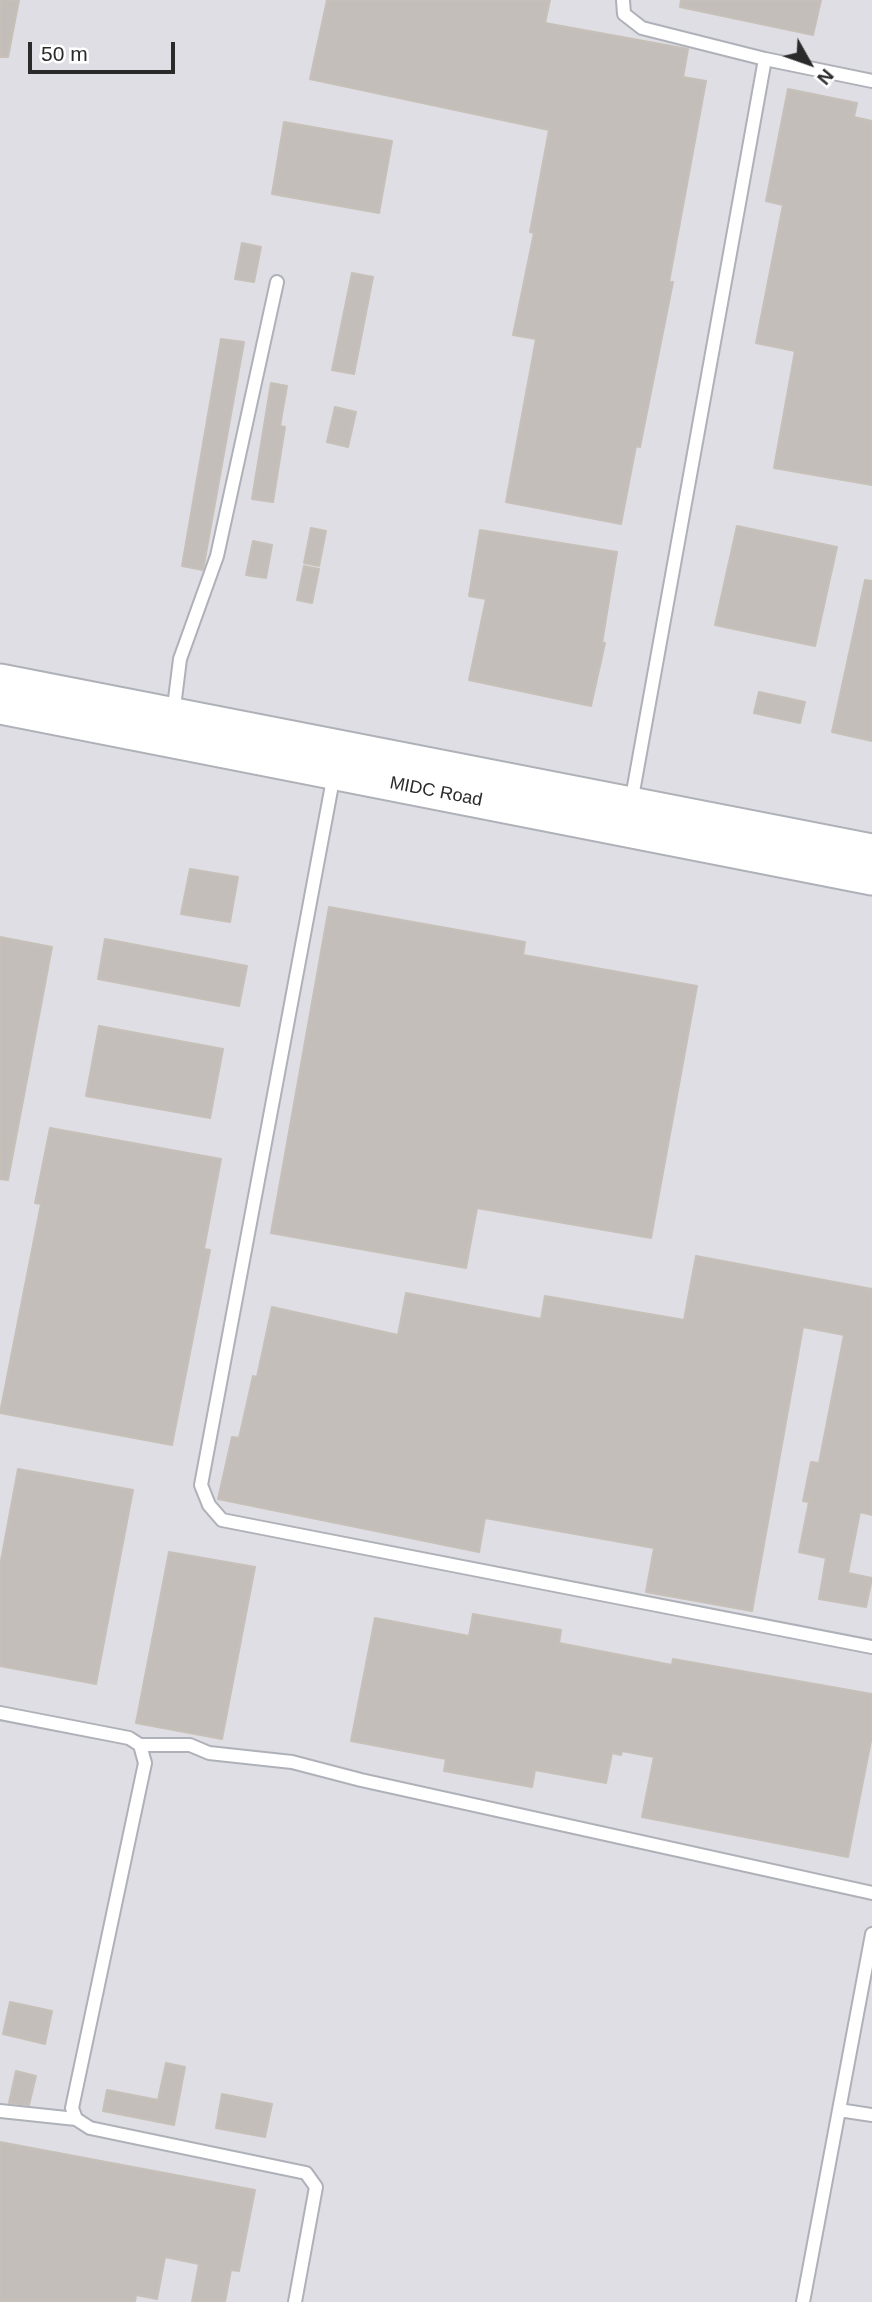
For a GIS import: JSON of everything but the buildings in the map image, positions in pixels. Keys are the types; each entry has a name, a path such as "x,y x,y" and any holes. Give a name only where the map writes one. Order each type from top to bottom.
{"street":[{"name":"MIDC Road","path":"0,681 629,816 872,878"},
{"name":"MIDC Road","path":"0,707 334,773 872,851"}],"lane":[{"path":"623,0 624,13 642,28 765,60 872,81"},
{"path":"629,816 765,60"},
{"path":"168,715 175,699 180,659 217,556 277,282"},
{"path":"334,773 201,1485 209,1505 222,1520 872,1647"},
{"path":"0,1713 129,1738 140,1745 190,1745 209,1753 292,1762 360,1780 872,1894"},
{"path":"76,2119 72,2108 145,1763 140,1745"},
{"path":"803,2302 872,1934"},
{"path":"839,2109 872,2115"},
{"path":"0,2111 76,2119 90,2128 306,2173 313,2179 316,2187 295,2302"}],"shaded area":[{"path":"0,0 872,0 872,2302 0,2302"}]}
